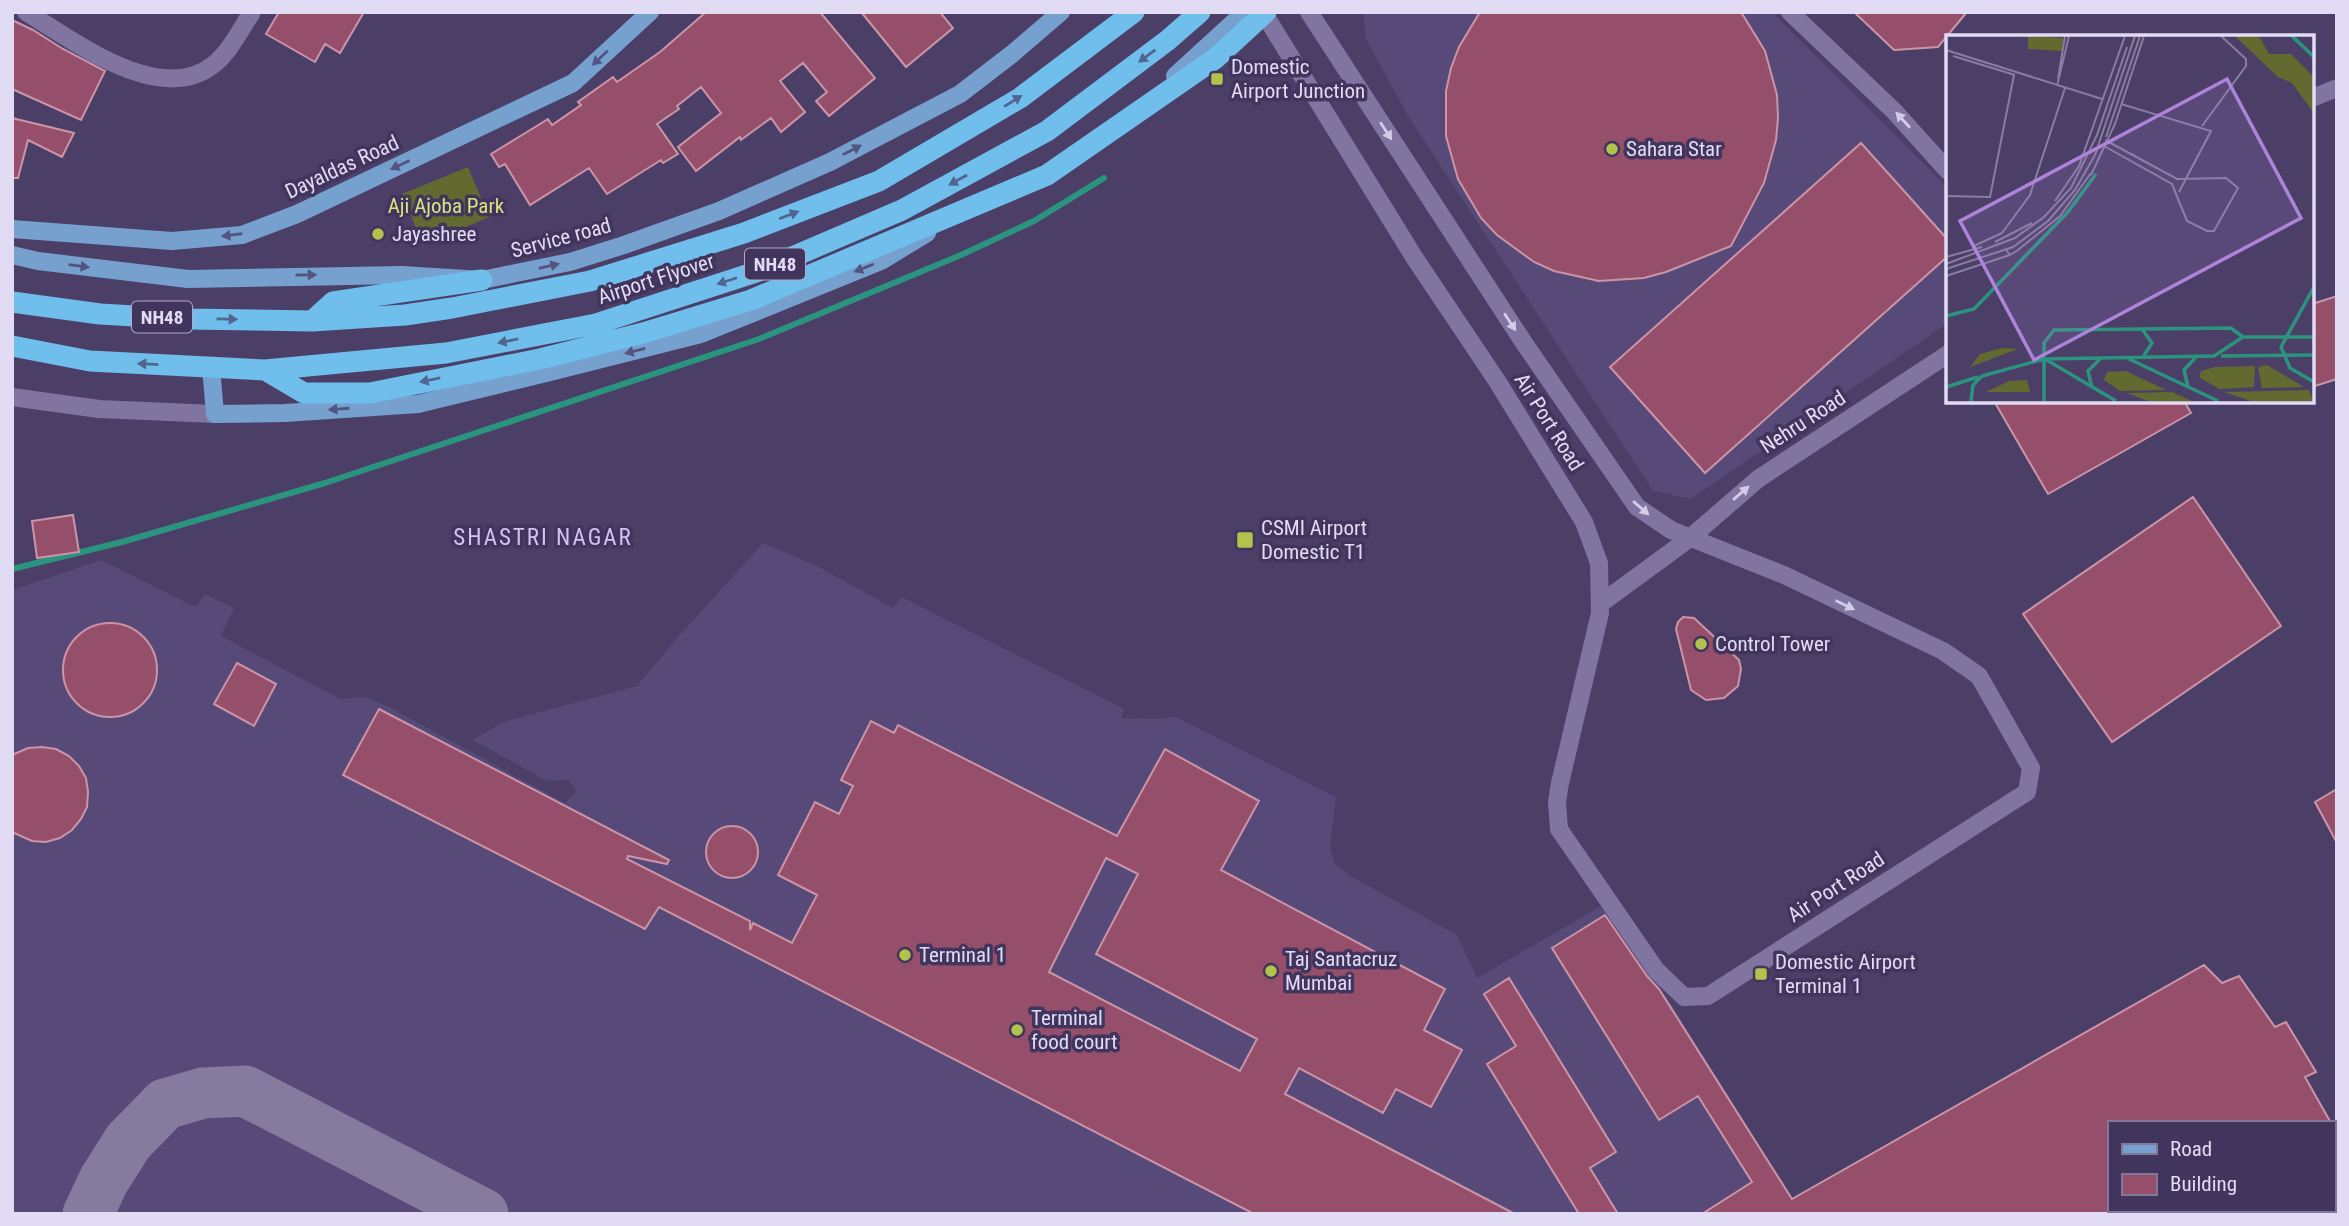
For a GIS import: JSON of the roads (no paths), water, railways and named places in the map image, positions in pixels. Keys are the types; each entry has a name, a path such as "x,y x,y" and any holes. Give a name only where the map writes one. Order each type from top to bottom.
{"highway":[{"name":"Airport Flyover","path":"312,321 405,315 590,281 744,233 879,181 1020,98 1134,12"},
{"name":"Airport Flyover","path":"265,370 446,353 596,324 762,270 902,210 1048,131 1168,40 1200,12"},
{"path":"265,370 304,393 370,393 540,359 643,333 751,300 1047,175 1216,58 1265,12"},
{"path":"312,321 333,302 482,280"},
{"name":"NH48","path":"12,302 100,314 187,319 312,321"},
{"name":"NH48","path":"12,346 90,361 265,370"}],"main road":[{"name":"Dayaldas Road","path":"12,229 172,241 242,235 297,214 573,83 650,12"},
{"name":"Service road","path":"12,255 37,261 188,279 401,275 482,280 570,262 719,211 830,162 960,94 1061,12"},
{"path":"211,367 215,414 285,413 418,404 701,334 881,261 1056,158 1183,70 1245,12"}],"street":[{"path":"26,12 122,69 164,79 194,74 214,65 230,46 251,12"},
{"name":"Air Port Road","path":"1265,12 1414,257 1497,381 1584,522 1599,563 1600,613 1560,783 1559,829 1656,970 1684,996 1708,996 2026,792 2031,768 1979,676 1943,651 1784,575 1671,530 1637,507 1522,340 1309,12"},
{"path":"1790,12 1894,111 1946,169"},
{"path":"2314,97 2337,88"},
{"name":"Nehru Road","path":"1600,604 1690,538 1758,478 1946,355"},
{"path":"12,397 99,410 215,414"}],"waterway":[{"path":"12,569 122,542 325,483 759,339 961,255 1034,221 1104,178"}],"place":[{"name":"Domestic Airport Junction","path":"1217,79"},
{"name":"Sahara Star","path":"1612,149"},
{"name":"Jayashree","path":"378,234"},
{"name":"CSMI Airport Domestic T1","path":"1245,540"},
{"name":"Control Tower","path":"1701,644"},
{"name":"Terminal 1","path":"905,955"},
{"name":"Taj Santacruz Mumbai","path":"1271,971"},
{"name":"Domestic Airport Terminal 1","path":"1761,974"},
{"name":"Terminal food court","path":"1017,1030"}],"district":[{"name":"SHASTRI NAGAR","path":"543,537"}],"park label":[{"name":"Aji Ajoba Park","path":"446,206"}]}
